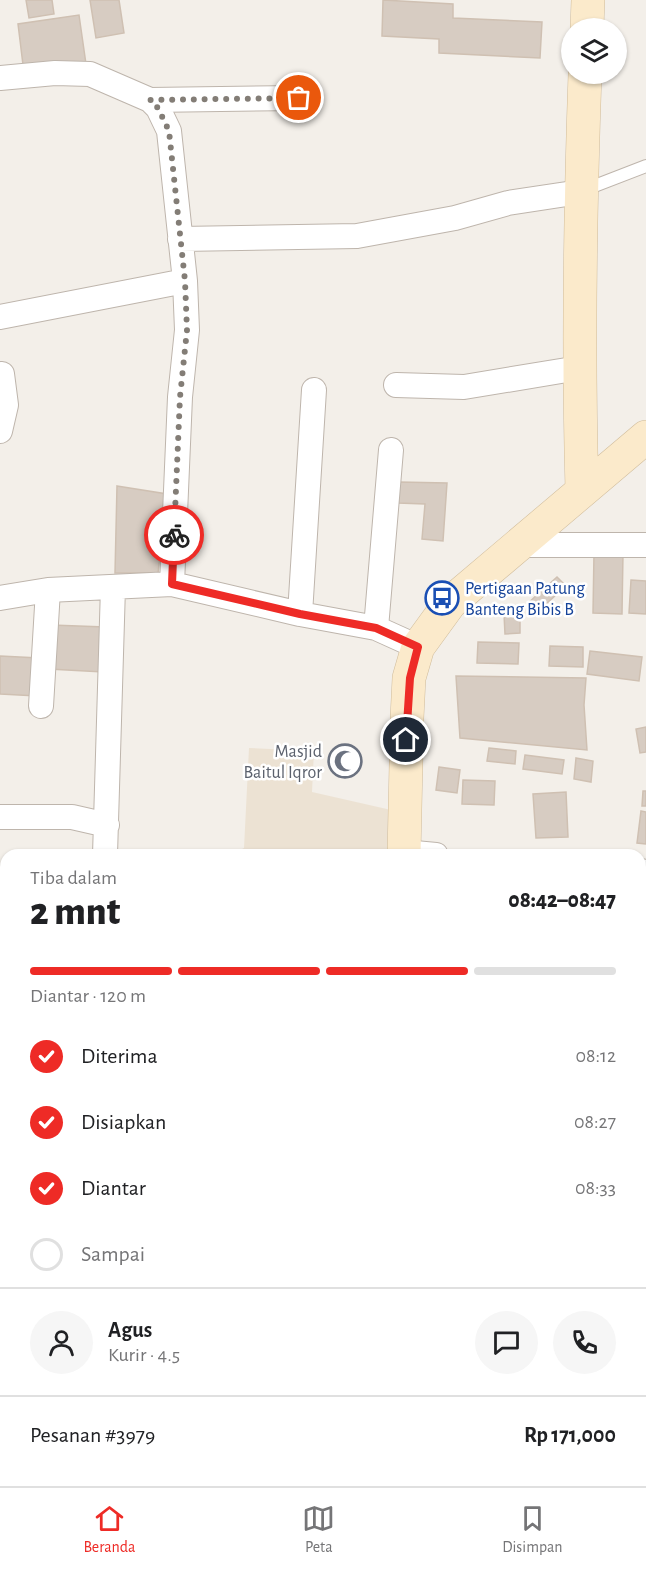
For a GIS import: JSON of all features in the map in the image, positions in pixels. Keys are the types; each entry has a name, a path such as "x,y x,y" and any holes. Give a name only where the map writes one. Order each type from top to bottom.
{"main road":[{"path":"587,18 588,0"},
{"path":"582,490 579,368 580,192 585,84"},
{"path":"404,849 407,708 410,678 418,647 450,603 646,437"}],"street":[{"path":"0,78 55,73 90,74 150,100 158,108 169,131 185,281 187,330 180,397 172,584"},
{"path":"150,100 299,98"},
{"path":"180,239 357,236 455,218 480,209 508,203 580,192"},
{"path":"0,317 185,281"},
{"path":"396,386 464,387 579,368"},
{"path":"0,431 6,405 3,374"},
{"path":"300,614 314,390"},
{"path":"376,628 391,450"},
{"path":"516,545 646,544"},
{"path":"0,598 48,591 172,584 300,614 376,628 418,647"},
{"path":"105,849 113,587"},
{"path":"41,705 48,591"},
{"path":"0,817 72,817 107,825"}],"lane":[{"path":"580,192 646,166"}],"shaded area":[{"path":"249,748 314,751 312,792 400,812 403,849 242,849 244,848"}],"building":[{"path":"26,0 52,0 54,14 29,18"},
{"path":"90,0 119,0 124,33 96,38"},
{"path":"383,0 453,4 453,18 542,22 540,58 439,53 439,39 382,36"},
{"path":"79,15 86,64 24,73 18,24"},
{"path":"399,482 447,483 443,541 422,539 425,504 398,503"},
{"path":"117,486 167,494 158,573 115,573"},
{"path":"594,553 623,553 622,614 593,613"},
{"path":"557,577 566,586 536,613 528,603"},
{"path":"631,580 646,581 646,614 629,613"},
{"path":"504,614 520,614 520,633 505,634"},
{"path":"51,625 105,627 103,672 49,669"},
{"path":"478,642 519,643 518,664 477,663"},
{"path":"550,646 583,647 583,667 549,666"},
{"path":"590,651 642,657 639,681 587,674"},
{"path":"0,656 39,658 37,696 0,694"},
{"path":"456,676 586,678 584,705 587,750 460,738"},
{"path":"646,727 646,752 640,753 636,729"},
{"path":"489,748 516,751 515,764 487,761"},
{"path":"525,755 564,760 562,774 523,769"},
{"path":"576,758 593,761 591,782 574,779"},
{"path":"439,767 460,770 457,793 436,790"},
{"path":"463,780 495,781 494,805 462,804"},
{"path":"643,791 646,791 646,806 642,806"},
{"path":"566,792 568,837 536,838 533,794"},
{"path":"641,811 646,812 646,844 637,843"}],"way so far":[{"path":"174,535 180,397 187,330 185,281 172,146 169,131 158,108 150,100 299,98"}],"place":[{"name":"Pertigaan Patung Banteng Bibis B","path":"442,598"},
{"name":"Masjid Baitul Iqror","path":"345,761"}],"route":[{"path":"174,535 172,584 300,614 376,628 418,647 410,678 406,740"}]}
